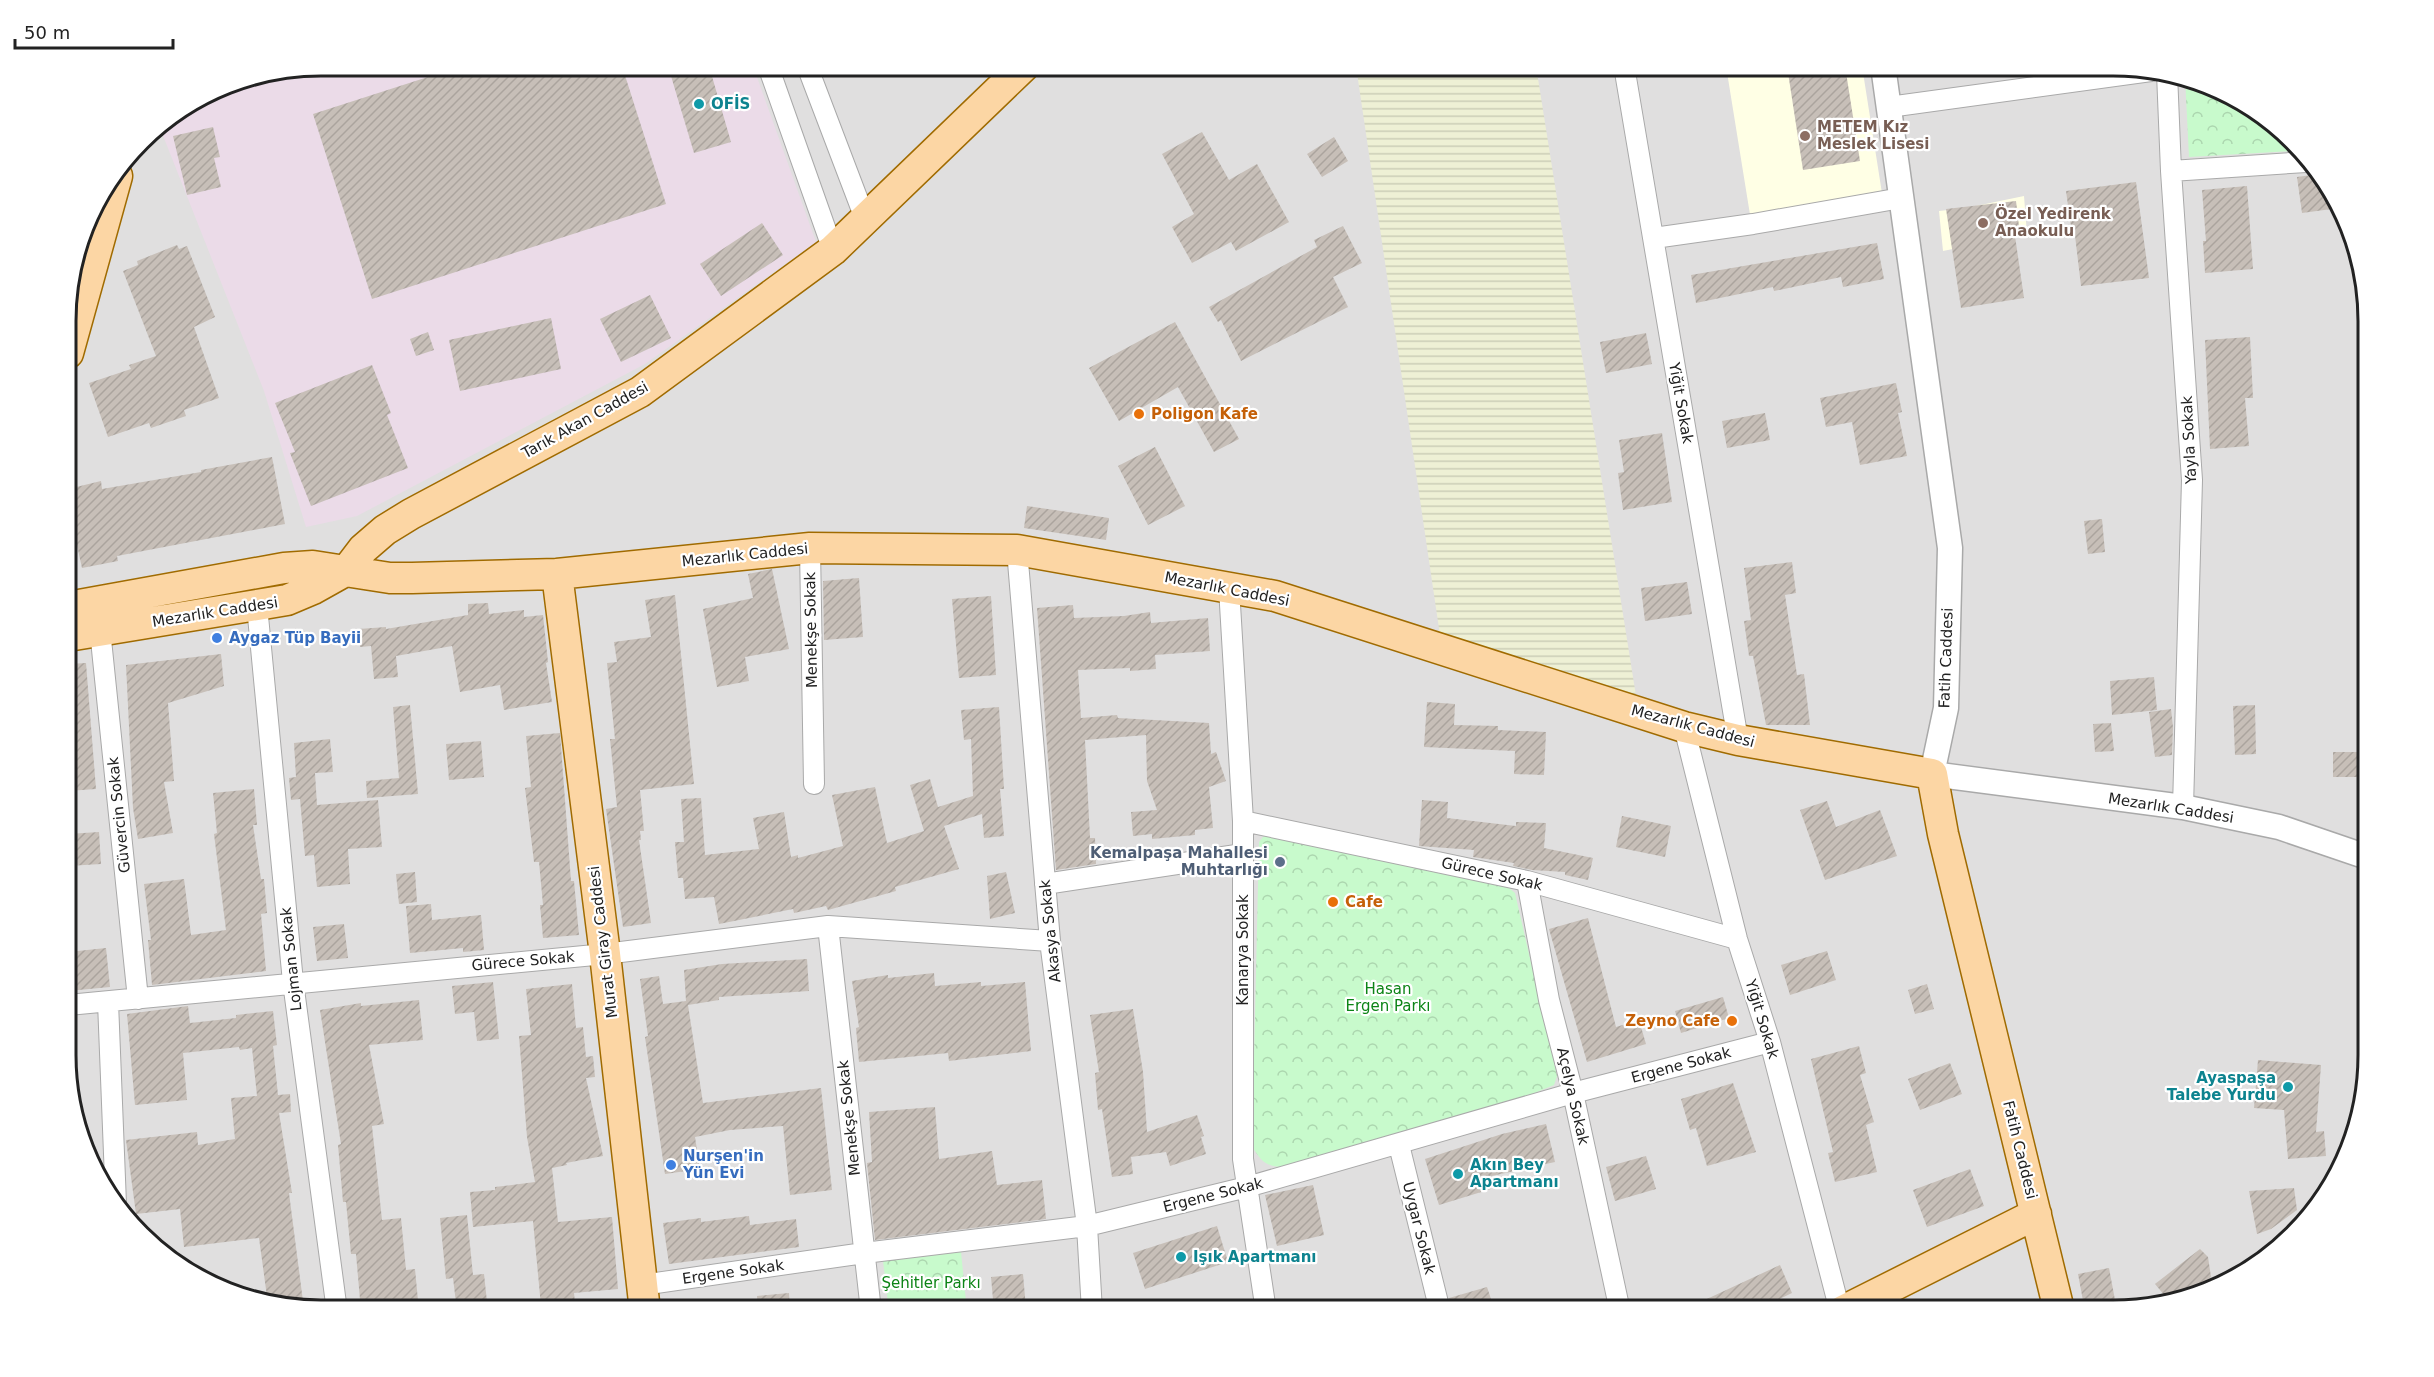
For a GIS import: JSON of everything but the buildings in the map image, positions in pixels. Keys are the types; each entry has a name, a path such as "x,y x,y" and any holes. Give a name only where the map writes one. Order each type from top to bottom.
{"main road":[{"name":"Tarık Akan Caddesi","path":"347,570 363,549 385,530 640,392 833,250 866,221 1014,76"},
{"path":"76,323 112,195"},
{"name":"Mezarlık Caddesi","path":"76,634 286,600 313,589 347,570 390,578 557,574 810,548 1017,550 1275,596 1684,727 1738,740 1932,774"},
{"path":"76,603 284,568 313,566 347,570"},
{"name":"Murat Giray Caddesi","path":"557,574 604,954 643,1298"},
{"name":"Fatih Caddesi","path":"1932,774 1943,834 2056,1300"},
{"path":"1863,1300 2036,1215"}],"street":[{"path":"772,76 833,250"},
{"path":"811,76 866,221"},
{"name":"Yiğit Sokak","path":"1626,76 1738,740"},
{"name":"Fatih Caddesi","path":"1884,76 1950,549 1946,708 1932,774"},
{"path":"1889,107 2114,76"},
{"name":"Yayla Sokak","path":"2167,83 2171,171 2192,480 2183,807"},
{"path":"2171,171 2299,162"},
{"path":"1654,238 1753,224 1901,198"},
{"name":"Menekşe Sokak","path":"810,548 814,784"},
{"name":"Akasya Sokak","path":"1017,550 1050,941 1087,1226 1091,1300"},
{"name":"Kanarya Sokak","path":"1229,588 1243,821 1244,1159 1264,1300"},
{"name":"Lojman Sokak","path":"257,606 293,982 336,1300"},
{"name":"Güvercin Sokak","path":"100,630 138,999"},
{"name":"Yiğit Sokak","path":"1684,727 1737,939 1770,1042 1838,1300"},
{"name":"Mezarlık Caddesi","path":"1932,774 2183,807 2279,827 2358,853"},
{"name":"Gürece Sokak","path":"1243,821 1527,881 1737,939"},
{"path":"1045,884 1243,854"},
{"name":"Açelya Sokak","path":"1527,881 1549,1000 1573,1093 1618,1300"},
{"name":"Menekşe Sokak","path":"828,926 870,1300"},
{"name":"Gürece Sokak","path":"76,1004 604,954 828,926 1050,941"},
{"path":"108,1002 115,1188"},
{"name":"Ergene Sokak","path":"643,1298 864,1253 1087,1226 1247,1187 1573,1093 1770,1042"},
{"name":"Uygar Sokak","path":"1399,1145 1437,1300"}],"shaded area":[{"path":"321,76 757,76 816,242 645,364 357,516 306,527 264,391 163,135 199,109 243,89 274,81"},
{"path":"1357,76 1538,76 1636,696 1441,642"},
{"name":"METEM Kız Meslek Lisesi","path":"1728,76 1864,76 1884,206 1752,227"},
{"path":"2113,76 2160,81 2191,89 2235,109 2262,127 2286,148 2307,172 2325,199 2345,243 2353,274 2357,305 2358,1056 2353,1103 2345,1134 2325,1178 2307,1205 2286,1229 2262,1250 2235,1268 2191,1288 2160,1296 2129,1300 305,1300 274,1296 243,1288 199,1268 172,1250 148,1229 118,1192 89,1134 79,1088 76,1056 77,305 81,274 95,228 118,185 148,148 185,118 228,95 274,81 305,77"},
{"name":"Özel Yedirenk Anaokulu","path":"2024,196 2027,234 1943,251 1939,211"}],"green space":[{"path":"2186,88 2235,109 2262,127 2289,151 2189,157"},
{"name":"Hasan Ergen Parkı","path":"1270,834 1509,888 1515,893 1557,1076 1554,1085 1532,1094 1281,1167 1264,1161 1252,1146 1259,842"},
{"name":"Şehitler Parkı","path":"961,1252 966,1300 888,1300 883,1261"}],"place":[{"name":"OFİS","path":"699,104"},
{"name":"METEM Kız Meslek Lisesi","path":"1805,136"},
{"name":"Özel Yedirenk Anaokulu","path":"1983,223"},
{"name":"Poligon Kafe","path":"1139,414"},
{"name":"Aygaz Tüp Bayii","path":"217,638"},
{"name":"Kemalpaşa Mahallesi Muhtarlığı","path":"1280,862"},
{"name":"Cafe","path":"1333,902"},
{"name":"Zeyno Cafe","path":"1732,1021"},
{"name":"Ayaspaşa Talebe Yurdu","path":"2288,1087"},
{"name":"Nurşen'in Yün Evi","path":"671,1165"},
{"name":"Akın Bey Apartmanı","path":"1458,1174"},
{"name":"Işık Apartmanı","path":"1181,1257"}]}
